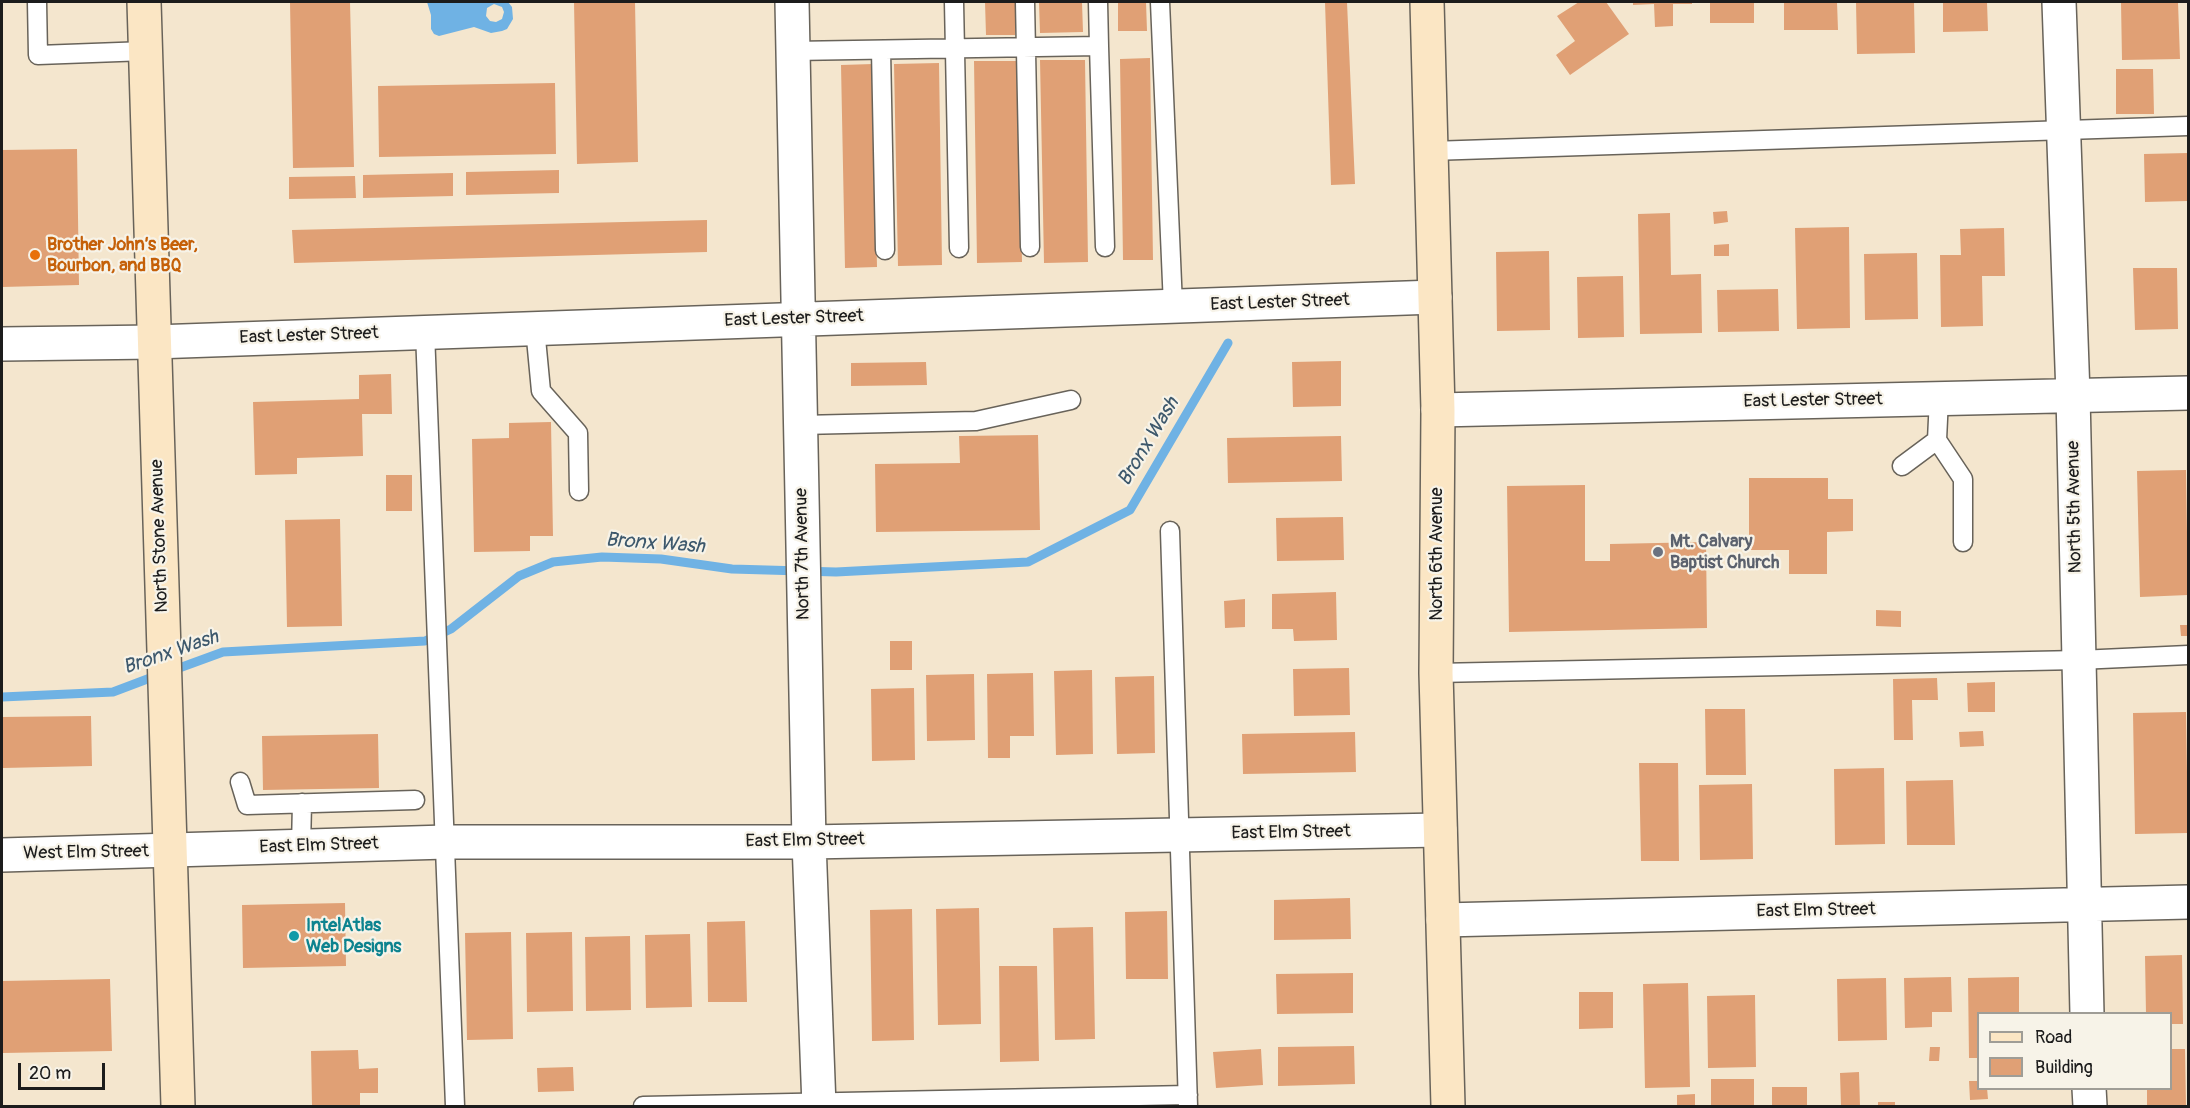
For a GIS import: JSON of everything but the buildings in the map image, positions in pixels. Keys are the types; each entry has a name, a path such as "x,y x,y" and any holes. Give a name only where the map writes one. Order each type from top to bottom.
{"street":[{"name":"North Stone Avenue","path":"144,2 178,1107"},
{"name":"North 7th Avenue","path":"792,2 809,842 819,1104"},
{"name":"North 6th Avenue","path":"1427,2 1438,410 1436,673 1448,1107"},
{"name":"North 5th Avenue","path":"2060,2 2073,395 2087,1012"},
{"name":"East Lester Street","path":"2,344 154,342 1435,297"},
{"name":"East Lester Street","path":"1438,410 2188,393"},
{"name":"East Elm Street","path":"171,851 446,842 809,842 1440,830"},
{"name":"West Elm Street","path":"2,855 171,851"},
{"name":"East Elm Street","path":"1443,920 2188,902"},
{"path":"2089,1090 2090,1107"}],"lane":[{"path":"37,2 38,55 146,51"},
{"path":"954,2 959,248"},
{"path":"1025,2 1030,247"},
{"path":"1098,2 1105,246"},
{"path":"1160,2 1173,306"},
{"path":"793,51 1099,46"},
{"path":"881,50 885,250"},
{"path":"1431,151 2188,126"},
{"path":"535,328 541,391 578,433 579,491"},
{"path":"425,332 455,1107"},
{"path":"1939,398 1937,440 1964,478 1963,542"},
{"path":"801,425 976,421 1071,400"},
{"path":"1902,466 1937,440"},
{"path":"643,1107 1188,1101 1170,531"},
{"path":"1436,673 2188,656"},
{"path":"240,782 247,805 415,800"},
{"path":"302,803 302,847"}],"water":[{"path":"427,2 508,2 512,7 513,19 507,29 502,31 491,33 474,27 439,36 431,29 431,15","holes":["494,4 502,7 504,12 502,19 496,22 490,21 486,16 487,8"]}],"waterway":[{"name":"Bronx Wash","path":"171,671 223,652 425,641 451,629 519,576 553,562 602,557 661,559 732,569 836,572 1028,562 1130,510 1228,343"},
{"name":"Bronx Wash","path":"2,697 113,692 158,675"}],"place":[{"name":"Brother John’s Beer, Bourbon, and BBQ","path":"35,255"},
{"name":"Mt. Calvary Baptist Church","path":"1658,552"},
{"name":"IntelAtlas Web Designs","path":"294,936"}]}
